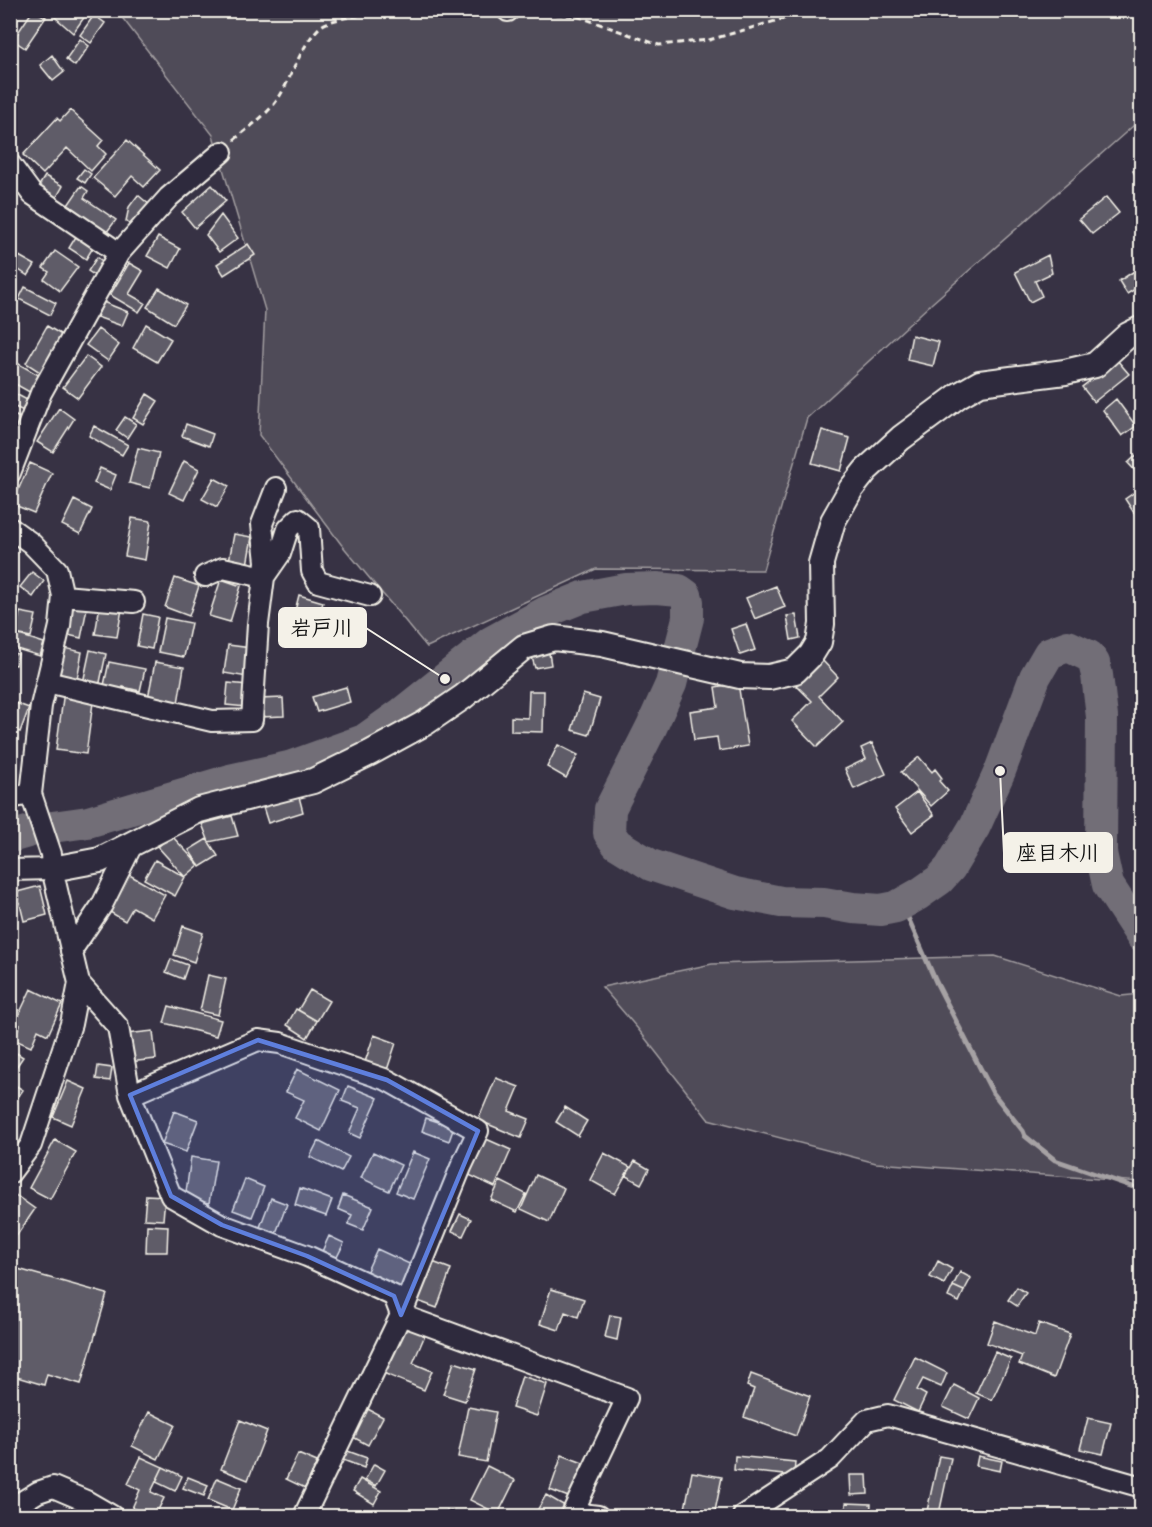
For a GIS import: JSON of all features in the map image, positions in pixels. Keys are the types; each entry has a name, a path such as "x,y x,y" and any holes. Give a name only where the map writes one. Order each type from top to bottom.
{"street":[{"path":"10,473 41,393 119,253 169,197 222,152"},
{"path":"10,164 32,194 119,253"},
{"path":"10,870 51,862 100,860 199,810 313,782 425,723 463,697 524,646 554,638 602,644 740,676 769,677 795,671 811,655 819,642 822,624 821,563 832,521 850,489 866,470 901,438 959,395 980,383 1065,372 1095,365 1128,335 1142,328"},
{"path":"47,682 212,720 252,720 258,624 266,562 262,524 276,488"},
{"path":"264,577 280,554 288,529 298,519 309,528 312,572 318,582 370,596"},
{"path":"10,528 31,543 57,570 63,596 60,626 41,706 31,794 51,862 79,982 71,1024 31,1145 10,1173"},
{"path":"205,576 223,568 264,577"},
{"path":"63,596 134,602"},
{"path":"10,798 31,794"},
{"path":"71,951 102,905 132,845"},
{"path":"79,982 118,1027 130,1095 171,1196 222,1225 307,1256 394,1296 401,1315 627,1398 572,1515 598,1516"},
{"path":"130,1095 258,1040 280,1043 387,1080 478,1131 401,1315 303,1516"},
{"path":"743,1516 830,1459 867,1420 888,1415 1142,1488"},
{"path":"10,1502 15,1506 53,1487 86,1501 112,1516"}],"path":[{"path":"222,152 276,101 308,43 321,26 344,18 380,13 508,11 577,16 659,45 709,40 814,10"}],"highlighted area":[{"path":"258,1040 387,1080 478,1131 401,1315 394,1296 307,1256 222,1225 171,1196 130,1095"}],"shaded area":[{"path":"117,11 1141,11 1141,119 931,304 807,418 763,570 596,569 427,647 341,544 259,435 265,310 213,135"},
{"path":"995,956 1121,996 1141,994 1141,1182 876,1163 708,1119 602,987 712,964"}],"building":[{"path":"33,10 46,17 25,48 13,40"},
{"path":"47,10 86,10 88,12 73,33"},
{"path":"94,15 105,23 91,43 80,35"},
{"path":"80,39 89,46 75,66 66,59"},
{"path":"52,55 64,72 53,81 40,65"},
{"path":"70,110 103,140 98,146 106,154 91,171 67,148 43,174 23,155 57,118 60,121"},
{"path":"127,140 160,170 144,187 132,176 115,196 93,178"},
{"path":"1142,166 1142,187 1133,171"},
{"path":"84,169 91,174 85,183 77,178"},
{"path":"45,176 63,186 55,200 37,189"},
{"path":"212,185 226,201 195,228 182,212"},
{"path":"81,186 88,191 84,198 116,220 106,233 68,205"},
{"path":"138,195 151,206 133,228 126,221 129,207"},
{"path":"1106,197 1119,213 1092,234 1079,219"},
{"path":"221,215 238,238 219,252 206,235"},
{"path":"77,235 94,246 86,259 69,248"},
{"path":"158,237 180,249 170,268 147,256"},
{"path":"248,244 255,255 224,275 217,264"},
{"path":"10,250 17,255 10,265"},
{"path":"55,251 78,267 60,291 44,279 49,272 43,268"},
{"path":"1048,255 1052,273 1035,281 1042,296 1030,302 1015,272"},
{"path":"19,256 35,265 28,276 13,266"},
{"path":"97,257 106,264 97,277 88,271"},
{"path":"129,263 143,271 129,294 145,303 139,312 110,295"},
{"path":"1142,266 1142,285 1127,294 1119,281"},
{"path":"25,287 56,303 50,315 19,299"},
{"path":"159,288 186,305 174,324 147,307"},
{"path":"103,302 128,312 122,326 97,317"},
{"path":"146,324 171,339 157,362 133,348"},
{"path":"47,326 65,337 43,374 26,363"},
{"path":"98,329 119,345 108,361 86,345"},
{"path":"912,335 939,342 933,366 907,360"},
{"path":"86,356 101,367 78,398 63,387"},
{"path":"10,359 42,377 33,394 10,381"},
{"path":"1117,360 1129,374 1094,402 1082,387"},
{"path":"10,391 31,402 26,412 10,405"},
{"path":"147,394 158,401 143,424 133,418"},
{"path":"1116,399 1136,426 1122,436 1103,410"},
{"path":"59,408 74,419 53,452 37,442"},
{"path":"10,413 22,419 10,442"},
{"path":"125,417 136,424 127,438 116,430"},
{"path":"186,424 213,434 209,446 182,436"},
{"path":"94,426 128,445 122,455 89,436"},
{"path":"822,430 850,438 841,471 812,463"},
{"path":"138,448 159,453 150,488 129,483"},
{"path":"1142,450 1142,478 1128,463"},
{"path":"184,461 199,469 184,500 169,493"},
{"path":"30,463 52,473 34,513 12,504"},
{"path":"100,468 116,475 110,490 94,483"},
{"path":"214,478 229,486 217,507 202,499"},
{"path":"1142,488 1142,525 1125,499"},
{"path":"74,500 92,509 80,534 62,525"},
{"path":"132,518 151,521 145,560 125,556"},
{"path":"234,534 252,537 247,565 229,561"},
{"path":"32,572 44,581 33,597 20,587"},
{"path":"175,578 199,586 189,616 165,607"},
{"path":"221,579 241,586 230,622 209,616"},
{"path":"776,586 785,607 755,619 746,598"},
{"path":"299,595 323,602 316,629 292,623"},
{"path":"74,601 88,603 81,638 68,635"},
{"path":"100,605 122,609 117,637 95,634"},
{"path":"20,612 36,615 31,637 15,634"},
{"path":"143,614 158,617 152,649 137,646"},
{"path":"796,615 800,638 791,640 787,616"},
{"path":"165,618 191,623 184,657 158,652"},
{"path":"746,624 755,650 740,655 731,629"},
{"path":"10,632 44,643 40,656 10,647"},
{"path":"228,645 251,648 247,677 224,673"},
{"path":"64,648 82,652 77,679 59,676"},
{"path":"90,650 106,654 99,687 83,683"},
{"path":"10,653 18,654 16,665 10,664"},
{"path":"549,653 551,665 535,668 532,657"},
{"path":"821,659 838,677 819,696 843,722 817,747 792,721 812,701 795,684"},
{"path":"109,662 145,669 140,691 123,687 121,694 103,690"},
{"path":"155,662 184,667 177,709 147,703"},
{"path":"228,683 248,685 246,707 226,705"},
{"path":"738,683 748,746 719,751 717,737 694,740 690,711 718,707 715,687"},
{"path":"346,687 350,702 317,712 312,697"},
{"path":"64,691 94,695 86,754 56,750"},
{"path":"529,691 544,691 543,732 511,731 511,717 528,718"},
{"path":"583,694 600,699 589,735 572,730"},
{"path":"283,698 284,716 260,717 259,699"},
{"path":"10,701 29,708 20,732 10,729"},
{"path":"872,743 886,774 854,789 845,769 866,759 861,748"},
{"path":"558,745 578,755 566,778 547,767"},
{"path":"919,757 932,772 935,769 942,778 939,781 948,791 931,806 901,772"},
{"path":"917,792 934,815 912,832 895,809"},
{"path":"298,793 303,812 268,823 262,804"},
{"path":"232,816 238,836 209,842 202,824"},
{"path":"171,835 199,865 185,877 158,847"},
{"path":"207,839 218,856 200,867 189,850"},
{"path":"155,860 185,877 175,896 144,879"},
{"path":"126,873 165,895 152,918 133,907 125,921 105,909"},
{"path":"40,886 47,915 24,921 17,892"},
{"path":"183,926 203,933 194,962 174,955"},
{"path":"171,959 188,965 183,979 166,972"},
{"path":"208,975 226,979 218,1015 200,1011"},
{"path":"31,989 62,1004 48,1035 38,1030 31,1047 13,1039 20,1025 15,1023"},
{"path":"310,990 329,1001 317,1021 298,1010"},
{"path":"169,1006 221,1020 216,1036 164,1023"},
{"path":"296,1009 317,1021 307,1038 287,1025"},
{"path":"153,1031 156,1059 129,1062 126,1034"},
{"path":"374,1035 396,1043 387,1070 365,1062"},
{"path":"10,1049 23,1057 10,1076"},
{"path":"98,1066 112,1068 110,1081 96,1079"},
{"path":"297,1069 340,1090 321,1131 295,1118 304,1100 286,1092"},
{"path":"496,1078 519,1087 509,1111 529,1119 521,1138 478,1120"},
{"path":"68,1081 86,1089 71,1125 53,1117"},
{"path":"10,1082 23,1090 13,1104 10,1102"},
{"path":"348,1086 378,1098 360,1138 349,1133 360,1108 342,1101"},
{"path":"565,1107 587,1121 578,1136 556,1122"},
{"path":"174,1111 198,1120 186,1152 162,1144"},
{"path":"426,1118 454,1127 449,1141 422,1131"},
{"path":"484,1138 511,1150 495,1187 467,1174"},
{"path":"55,1140 76,1152 50,1199 29,1188"},
{"path":"318,1141 349,1157 341,1172 310,1157"},
{"path":"373,1152 401,1165 389,1191 361,1178"},
{"path":"413,1152 430,1159 413,1199 396,1192"},
{"path":"604,1153 630,1167 615,1194 590,1180"},
{"path":"191,1157 216,1161 209,1203 185,1199"},
{"path":"635,1161 649,1169 641,1184 626,1176"},
{"path":"536,1175 564,1188 549,1222 521,1209"},
{"path":"245,1179 264,1187 252,1217 233,1210"},
{"path":"500,1181 526,1194 517,1212 491,1200"},
{"path":"300,1188 332,1200 326,1216 295,1205"},
{"path":"14,1194 35,1209 15,1238 10,1235 10,1200"},
{"path":"146,1195 165,1196 163,1220 144,1219"},
{"path":"343,1195 373,1207 363,1230 348,1224 352,1215 338,1209"},
{"path":"271,1198 287,1204 276,1233 260,1227"},
{"path":"460,1214 471,1219 463,1236 452,1231"},
{"path":"147,1225 168,1226 167,1252 146,1252"},
{"path":"329,1236 344,1243 334,1263 320,1256"},
{"path":"377,1249 414,1266 403,1290 366,1273"},
{"path":"430,1261 451,1269 437,1308 415,1300"},
{"path":"938,1261 952,1269 944,1284 930,1277"},
{"path":"18,1269 107,1294 81,1384 47,1374 44,1385 10,1375 10,1295"},
{"path":"960,1272 971,1278 964,1291 953,1286"},
{"path":"953,1286 964,1291 959,1302 948,1297"},
{"path":"1017,1287 1026,1293 1017,1306 1008,1300"},
{"path":"551,1289 584,1299 578,1317 565,1312 559,1330 540,1324"},
{"path":"610,1315 621,1317 617,1340 605,1337"},
{"path":"995,1321 1035,1336 1039,1323 1070,1334 1054,1378 1019,1364 1022,1356 987,1343"},
{"path":"401,1324 425,1335 413,1363 432,1371 424,1390 381,1372"},
{"path":"995,1352 1011,1359 992,1400 976,1393"},
{"path":"915,1357 947,1373 941,1387 923,1379 917,1390 926,1395 918,1412 894,1400"},
{"path":"454,1362 476,1369 465,1401 443,1394"},
{"path":"751,1374 810,1396 796,1436 744,1417 754,1389 747,1386"},
{"path":"522,1376 547,1384 537,1416 512,1408"},
{"path":"954,1385 979,1398 969,1419 943,1407"},
{"path":"364,1407 383,1417 368,1445 349,1435"},
{"path":"468,1407 496,1412 486,1462 458,1457"},
{"path":"149,1412 175,1425 158,1459 132,1446"},
{"path":"1088,1418 1111,1423 1103,1454 1080,1449"},
{"path":"240,1420 267,1431 248,1480 221,1469"},
{"path":"342,1449 367,1458 364,1468 338,1458"},
{"path":"298,1454 317,1462 305,1488 286,1479"},
{"path":"562,1455 583,1463 571,1498 550,1490"},
{"path":"735,1456 795,1462 794,1476 734,1470"},
{"path":"939,1456 951,1458 939,1514 927,1511"},
{"path":"978,1456 1002,1461 1000,1471 976,1466"},
{"path":"141,1457 163,1467 151,1492 164,1498 155,1516 132,1508 140,1490 128,1484"},
{"path":"374,1464 385,1470 376,1486 365,1480"},
{"path":"487,1466 515,1480 498,1514 470,1500"},
{"path":"163,1467 182,1476 175,1491 156,1482"},
{"path":"692,1472 722,1477 714,1516 684,1514"},
{"path":"850,1475 867,1475 868,1494 851,1495"},
{"path":"188,1477 208,1485 204,1496 183,1488"},
{"path":"217,1478 241,1488 232,1510 208,1500"},
{"path":"360,1479 381,1491 374,1504 353,1491"},
{"path":"546,1495 565,1506 559,1516 534,1516"},
{"path":"846,1503 871,1504 870,1516 845,1516"},
{"path":"447,1510 479,1516 446,1516"},
{"path":"980,1511 995,1515 995,1516 979,1516"}],"waterway":[{"path":"10,837 38,829 88,822 230,780 289,767 364,740 402,713 491,642 546,612 583,597 626,589 657,588 679,590 686,595 688,618 671,684 610,809 609,833 617,844 651,865 735,893 781,902 824,903 881,910 896,907 939,880 950,868 975,826 1000,771 1035,677 1049,653 1068,646 1089,656 1094,663 1102,717 1101,853 1108,885 1142,937"},
{"path":"902,904 936,982 993,1093 1025,1136 1055,1160 1142,1190"}],"place":[{"name":"岩戸川","path":"445,679"},
{"name":"座目木川","path":"1000,771"}]}
